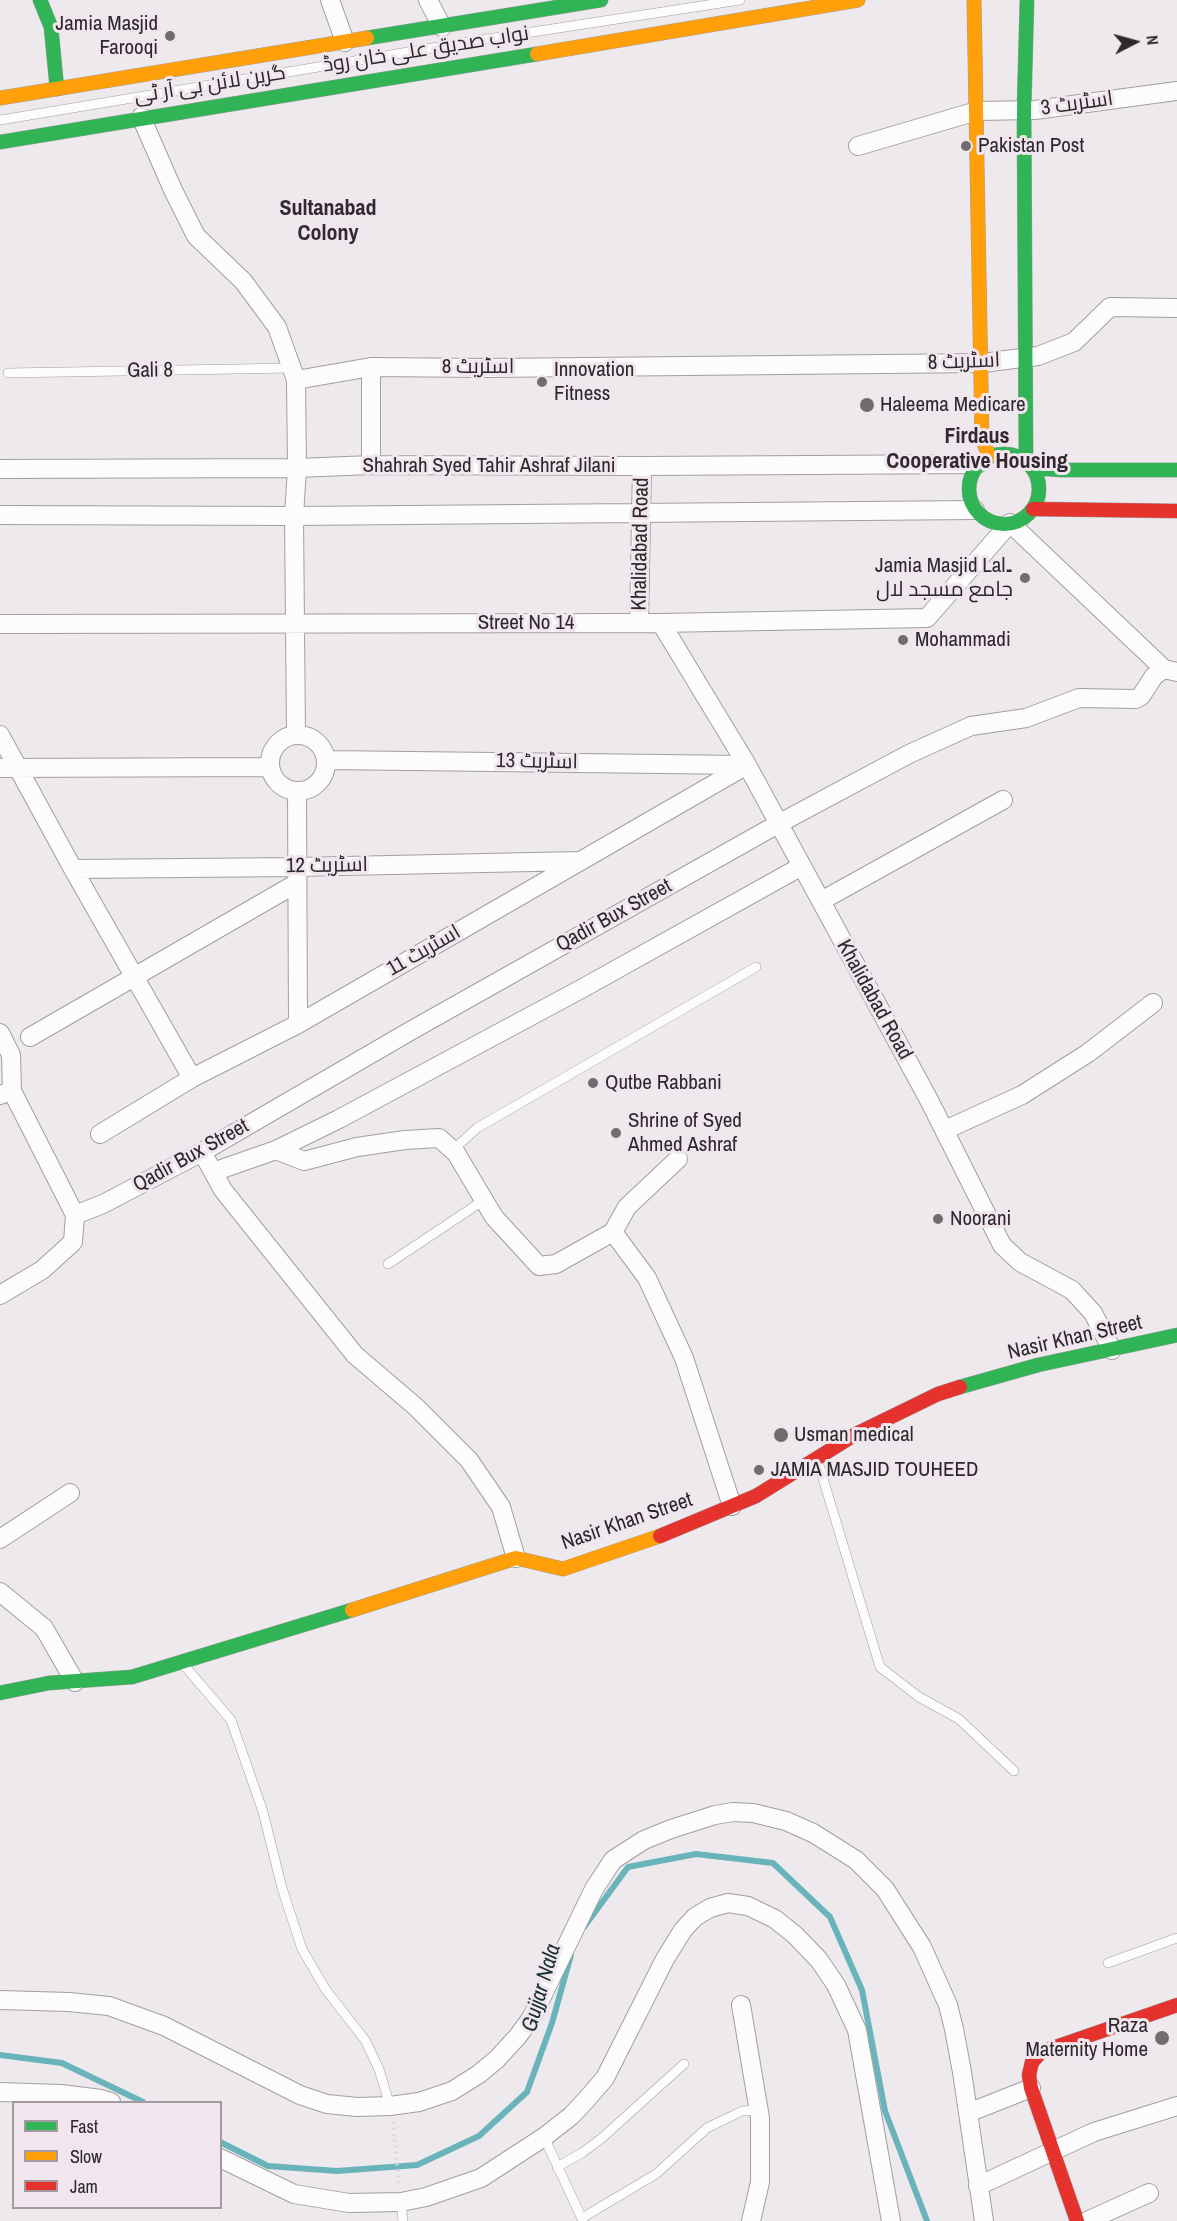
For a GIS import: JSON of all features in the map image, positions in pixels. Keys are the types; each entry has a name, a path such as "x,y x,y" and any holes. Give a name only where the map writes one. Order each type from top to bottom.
{"street":[{"path":"40,0 51,27 57,88"},
{"path":"330,0 345,42"},
{"path":"428,0 442,27"},
{"name":"نواب صدیق علی خان روڈ","path":"0,98 602,0"},
{"name":"نواب صدیق علی خان روڈ","path":"0,142 141,117 718,25 858,0"},
{"path":"974,0 984,460"},
{"path":"1027,0 1024,110 1029,465"},
{"name":"اسٹریٹ 3","path":"858,146 977,111 1024,110 1177,91"},
{"path":"141,117 196,236 243,281 277,327 294,374 297,468 294,516 296,734"},
{"name":"اسٹریٹ 8","path":"294,374 370,367 982,363 1038,357 1074,342 1110,307 1177,308"},
{"path":"370,367 371,465"},
{"path":"1003,453 1015,455 1029,465 1038,479 1039,491 1033,509 1024,517 1010,524 998,524 986,519 975,510 970,499 969,486 972,474 984,460 1003,453"},
{"name":"Shahrah Syed Tahir Ashraf Jilani","path":"0,469 297,468 371,465 642,466 984,460"},
{"path":"1029,465 1062,470 1177,470"},
{"name":"Khalidabad Road","path":"639,623 642,466"},
{"path":"1033,509 1177,511"},
{"path":"0,515 294,516 975,510"},
{"path":"1010,524 1173,673"},
{"name":"Street No 14","path":"0,624 661,623 927,618 1010,524"},
{"name":"Khalidabad Road","path":"661,623 747,765 945,1130 1002,1245 1020,1262 1072,1290 1093,1313 1112,1350"},
{"name":"Qadir Bux Street","path":"75,1215 103,1204 202,1152 412,1030 778,824 909,754 971,726 1026,718 1079,698 1136,699 1141,696 1154,676 1173,673"},
{"path":"296,734 315,739 324,750 327,760 323,777 308,790 297,791 282,786 275,779 270,767 271,753 276,744 296,734"},
{"path":"0,735 192,1078"},
{"name":"اسٹریٹ 13","path":"327,760 747,765"},
{"name":"اسٹریٹ 11","path":"100,1134 192,1078 298,1024 747,765"},
{"path":"0,768 270,767"},
{"path":"297,791 298,1024"},
{"path":"821,901 1004,800"},
{"name":"اسٹریٹ 12","path":"73,869 297,875 581,861"},
{"path":"213,1172 276,1150 339,1119 583,988 802,866"},
{"path":"30,1037 135,976 297,875"},
{"path":"945,1130 1022,1095 1088,1053 1153,1003"},
{"path":"0,1033 10,1055 6,1093 75,1215 73,1242 42,1270 0,1295"},
{"path":"276,1150 304,1161 357,1147 439,1138 453,1150 494,1217 539,1266 556,1264 613,1232 627,1207 678,1159"},
{"path":"0,1693 50,1683 132,1677 417,1591 516,1558 501,1507 469,1460 416,1407 355,1355 223,1190 202,1152"},
{"path":"613,1232 647,1278 684,1358 732,1506"},
{"name":"Nasir Khan Street","path":"516,1558 563,1569 652,1539 756,1496 856,1434 938,1394 1038,1365 1174,1339"},
{"path":"0,1539 70,1493"},
{"path":"0,1592 44,1628 75,1682"},
{"path":"0,2000 109,2006 164,2026 300,2095 327,2104 357,2107 419,2102 452,2091 479,2074 511,2044 532,2017 594,1889 613,1860 644,1840 671,1829 715,1815 733,1812 753,1813 786,1821 813,1833 856,1860 885,1889 910,1925 948,2005 960,2061 984,2221"},
{"path":"222,2159 294,2194 349,2203 401,2202 435,2194 481,2178 544,2137 570,2116 604,2078 665,1959 683,1930 695,1917 711,1908 728,1903 748,1906 775,1919 795,1935 819,1960 836,1985 857,2030 891,2221"},
{"path":"741,2005 759,2110 760,2182 751,2221"},
{"path":"1077,2221 1031,2088 1029,2075 1032,2062 1041,2052 1177,2005"},
{"path":"968,2113 1031,2088"},
{"path":"0,2092 61,2094 106,2101"},
{"path":"978,2186 1094,2132 1177,2106"},
{"path":"1087,2221 1149,2193"}],"lane":[{"name":"گرین لائن بی آر ٹی","path":"0,120 451,45 740,0"},
{"name":"Gali 8","path":"8,374 294,374"},
{"path":"453,1150 477,1128 756,967"},
{"path":"388,1264 484,1200"},
{"path":"817,1458 880,1667 919,1697 959,1719 1014,1771"},
{"path":"182,1662 231,1720 263,1812 282,1888 302,1949 326,1990 365,2040 379,2069 390,2106"},
{"path":"1108,1963 1177,1938"},
{"path":"557,2167 602,2138 684,2064"},
{"path":"544,2137 583,2220 656,2174 707,2128 742,2111 759,2110"},
{"path":"401,2202 403,2221"}],"path":[{"path":"390,2106 401,2202"}],"waterway":[{"name":"Gujjar Nala","path":"584,1927 628,1867 696,1854 773,1863 830,1917 862,1990 885,2111 927,2221"},
{"name":"Gujjar Nala","path":"222,2143 268,2166 337,2171 417,2165 479,2136 527,2092 552,2023 571,1955"},
{"name":"Gujjar Nala","path":"0,2055 62,2063 141,2101"}],"traffic: fast":[{"path":"40,0 51,27 57,89"},
{"path":"367,38 601,0"},
{"path":"1026,461 1024,110 1027,0"},
{"path":"0,142 537,54"},
{"path":"1004,454 1017,457 1029,464 1036,476 1039,489 1036,502 1029,514 1017,521 1004,524 991,521 979,514 972,502 969,489 972,476 979,464 991,457 1004,454"},
{"path":"1032,468 1177,470"},
{"path":"960,1387 1038,1365 1177,1335"},
{"path":"0,1693 49,1683 132,1677 352,1610"}],"traffic: slow":[{"path":"537,54 858,0"},
{"path":"974,0 982,438 989,456"},
{"path":"0,98 367,38"},
{"path":"352,1610 516,1558 563,1569 660,1536"}],"traffic: jam":[{"path":"1033,509 1177,511"},
{"path":"660,1536 756,1496 856,1434 938,1394 960,1387"},
{"path":"1077,2221 1031,2088 1029,2075 1032,2062 1041,2052 1177,2005"}],"place":[{"name":"Jamia Masjid Farooqi","path":"170,36"},
{"name":"Pakistan Post","path":"966,146"},
{"name":"Innovation Fitness","path":"542,382"},
{"name":"Haleema Medicare","path":"867,405"},
{"name":"Jamia Masjid Lal۔ جامع مسجد لال","path":"1025,578"},
{"name":"Mohammadi","path":"903,640"},
{"name":"Qutbe Rabbani","path":"593,1083"},
{"name":"Shrine of Syed Ahmed Ashraf","path":"616,1133"},
{"name":"Noorani","path":"938,1219"},
{"name":"Usman medical","path":"781,1435"},
{"name":"JAMIA MASJID TOUHEED","path":"759,1470"},
{"name":"Raza Maternity Home","path":"1162,2038"}],"district":[{"name":"Sultanabad Colony","path":"328,222"},
{"name":"Firdaus Cooperative Housing","path":"977,450"}]}
